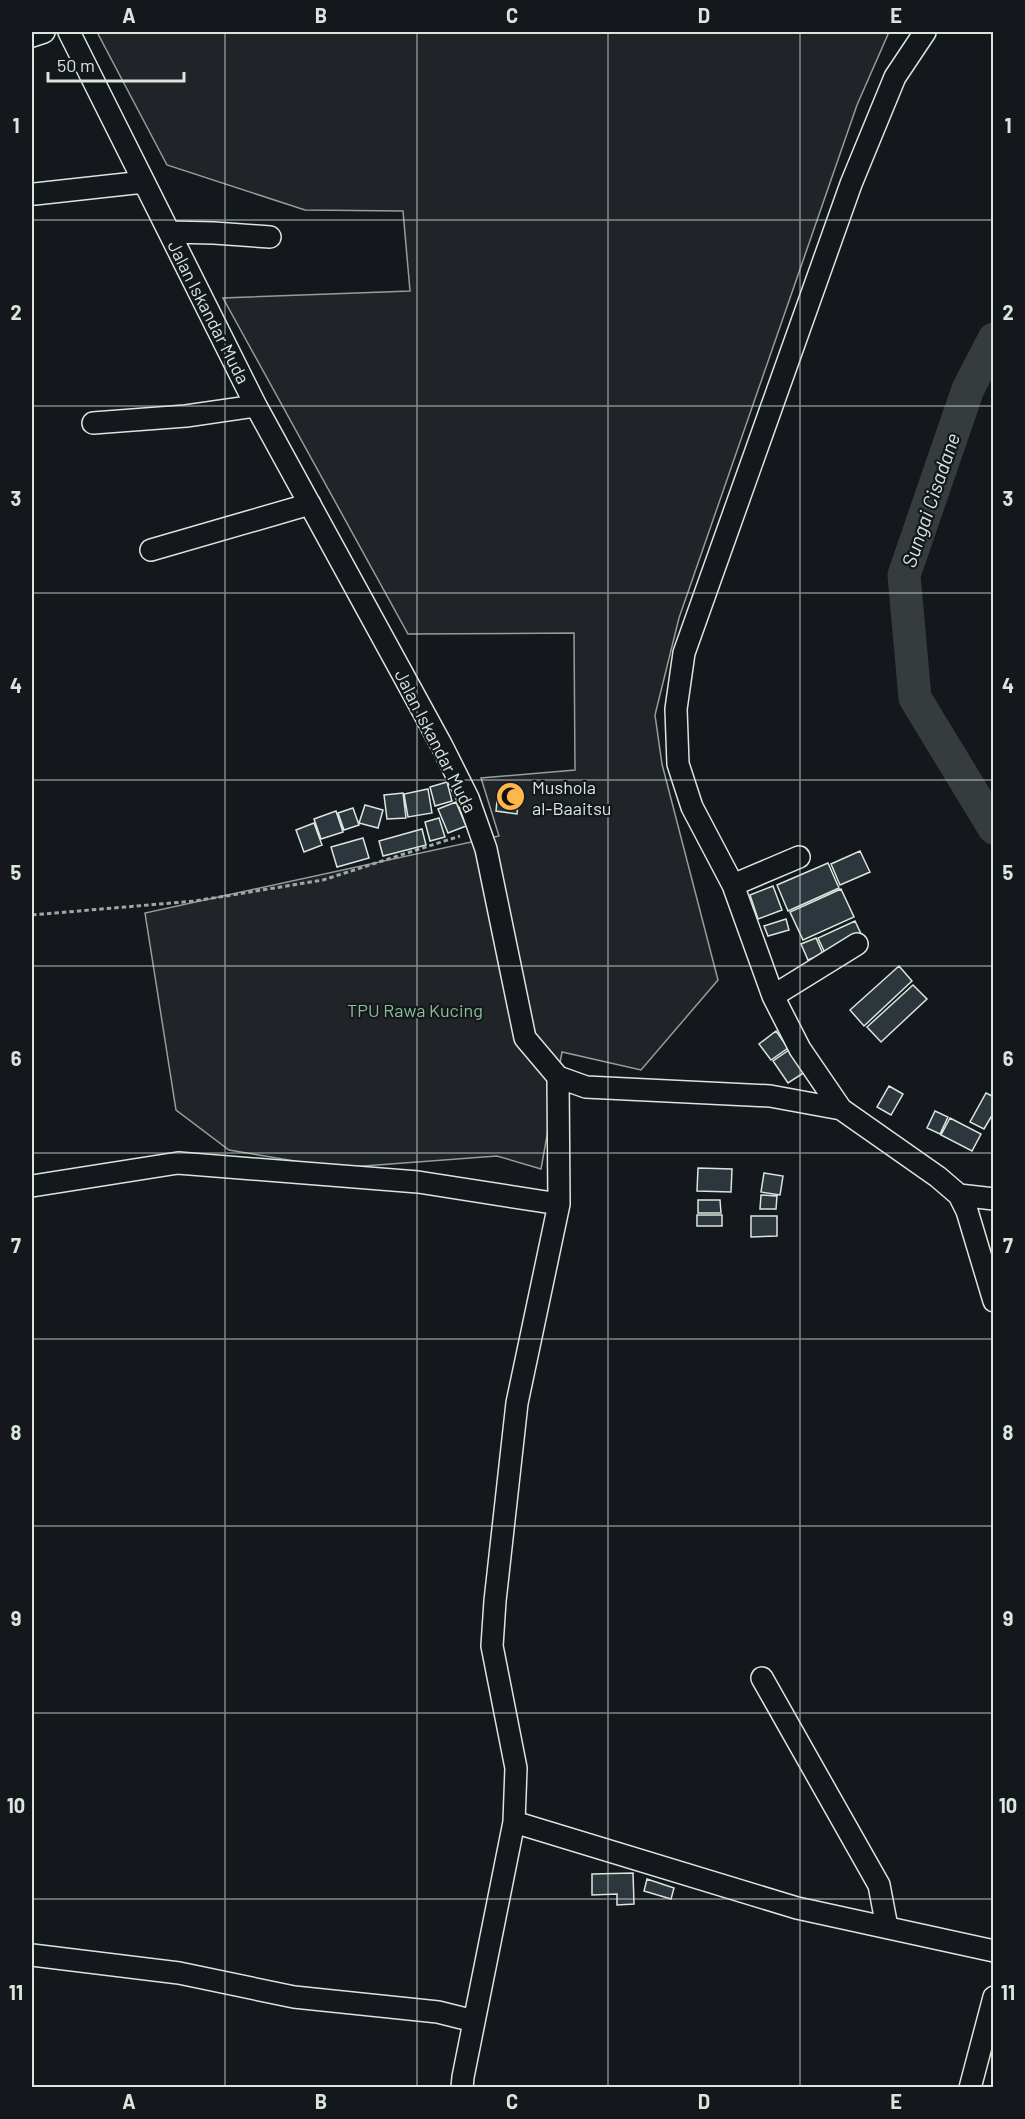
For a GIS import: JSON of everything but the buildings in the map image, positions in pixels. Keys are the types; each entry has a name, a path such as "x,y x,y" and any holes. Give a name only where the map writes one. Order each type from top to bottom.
{"street":[{"path":"32,36 44,32"},
{"name":"Jalan Iskandar Muda","path":"69,32 256,406 468,798 486,849 525,1038 558,1077"},
{"path":"925,32 895,77 851,184 684,653 676,709 678,764 692,807 733,885 773,996 800,1049 841,1109 938,1177 959,1195 967,1211 993,1302"},
{"path":"35,195 144,182"},
{"path":"169,232 270,237"},
{"path":"93,423 186,416 256,406"},
{"path":"151,550 310,504"},
{"path":"733,885 799,857"},
{"path":"773,996 857,944"},
{"path":"462,2088 514,1822 516,1768 492,1646 517,1403 559,1204 558,1077 585,1087 770,1096 841,1109"},
{"path":"32,1186 178,1163 418,1182 559,1204"},
{"path":"959,1195 993,1199"},
{"path":"762,1678 879,1885 887,1927"},
{"path":"514,1822 797,1908 993,1951"},
{"path":"32,1956 178,1972 294,1997 438,2013 474,2021"},
{"path":"970,2088 993,1997"}],"path":[{"path":"32,915 195,901 323,880 479,830"}],"green space":[{"name":"TPU Rawa Kucing","path":"97,32 889,32 857,105 679,618 655,715 662,764 718,980 641,1070 562,1052 541,1169 497,1156 337,1168 229,1150 176,1110 145,913 499,836 481,778 575,770 574,633 408,634 223,298 410,291 403,211 305,210 167,165"}],"waterway":[{"name":"Sungai Cisadane","path":"994,339 968,389 904,575 915,698 994,828"}],"place":[{"name":"Mushola al-Baaitsu","path":"511,797"}]}
